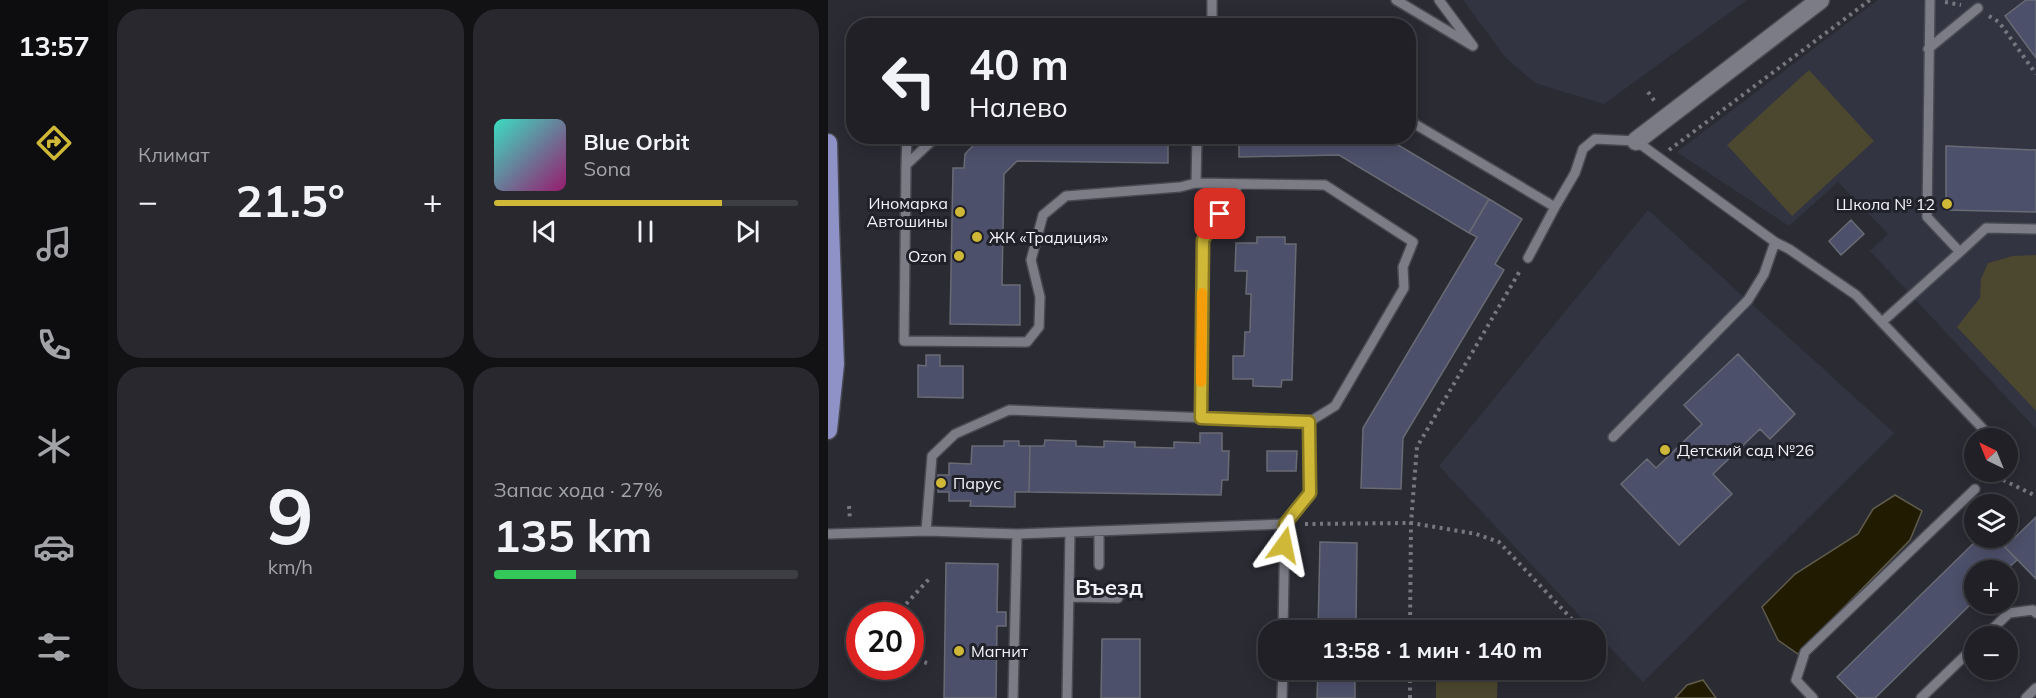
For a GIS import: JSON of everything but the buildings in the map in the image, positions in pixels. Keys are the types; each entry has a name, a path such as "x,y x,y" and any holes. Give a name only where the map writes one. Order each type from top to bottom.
{"main road":[{"path":"828,143 835,364 828,430"}],"street":[{"path":"1636,141 1820,0"}],"lane":[{"path":"1212,0 1212,18"},
{"path":"1396,0 1473,46 1439,0"},
{"path":"1930,0 1927,217 1960,252"},
{"path":"1928,49 1978,8"},
{"path":"1416,125 1555,207"},
{"path":"1528,258 1575,173 1583,149 1595,139 1636,141 1775,242 1790,249 1856,295 1982,428"},
{"path":"907,144 904,341 1027,342 1039,327 1040,297 1031,260 1042,214 1066,196 1180,187 1196,183 1325,185 1413,242 1403,267 1404,288 1335,405 1309,422 1009,410 955,434 932,456 926,531"},
{"path":"906,165 928,144"},
{"path":"1196,183 1197,144"},
{"path":"1201,418 1203,240 1239,184"},
{"path":"1882,322 1986,228 2036,229"},
{"path":"1613,437 1748,300 1764,274 1775,242"},
{"path":"1283,620 1285,524 1310,493 1309,422"},
{"path":"1813,698 1796,680 1804,652 1975,489"},
{"path":"828,534 926,531 1017,534 1285,524"},
{"path":"1099,531 1099,565"},
{"path":"1067,698 1070,532"},
{"path":"1014,698 1017,534"},
{"path":"1069,597 1118,598"},
{"path":"1996,626 2009,613 2033,610 2036,613"},
{"path":"1921,698 1964,657"},
{"path":"1282,680 1282,698"},
{"path":"2026,698 2036,688"}],"path":[{"path":"1668,150 1870,0"},
{"path":"1941,0 1978,8 1999,22 2036,74"},
{"path":"1648,92 1658,106"},
{"path":"1410,620 1411,523 1417,447 1528,258"},
{"path":"2007,482 2036,496"},
{"path":"1285,524 1411,523 1476,534 1499,542 1573,620"},
{"path":"908,602 929,579"},
{"path":"1410,680 1410,698"}],"shaded area":[{"path":"1463,0 1747,0 1604,104 1535,83 1506,58"},
{"name":"Школа № 12","path":"1878,0 2036,0 2036,429 1870,251 1888,234 1838,182 1789,226 1677,152"},
{"path":"1809,70 1874,141 1792,216 1727,145"},
{"name":"Детский сад №26","path":"1648,210 1894,433 1643,682 1606,643 1606,620 1584,620 1439,466"},
{"path":"2036,255 2036,411 1957,327 1980,298 1981,279 1988,263 2013,256"},
{"path":"1895,495 1922,511 1910,540 1798,654 1778,640 1762,607 1795,574 1858,534 1873,509"},
{"path":"1436,680 1498,680 1497,698 1436,698"},
{"path":"1703,680 1716,698 1675,698 1687,685"}],"slow traffic":[{"path":"1201,382 1202,293"}],"place":[{"name":"Школа № 12","path":"1947,204"},
{"name":"Иномарка Автошины","path":"960,212"},
{"name":"ЖК «Традиция»","path":"977,237"},
{"name":"Ozon","path":"959,256"},
{"name":"Детский сад №26","path":"1665,450"},
{"name":"Парус","path":"941,483"},
{"name":"Магнит","path":"959,651"}],"district":[{"name":"Въезд","path":"1109,587"}],"route":[{"path":"1220,214 1203,240 1201,418 1309,422 1310,493 1285,524 1284,545"}]}
